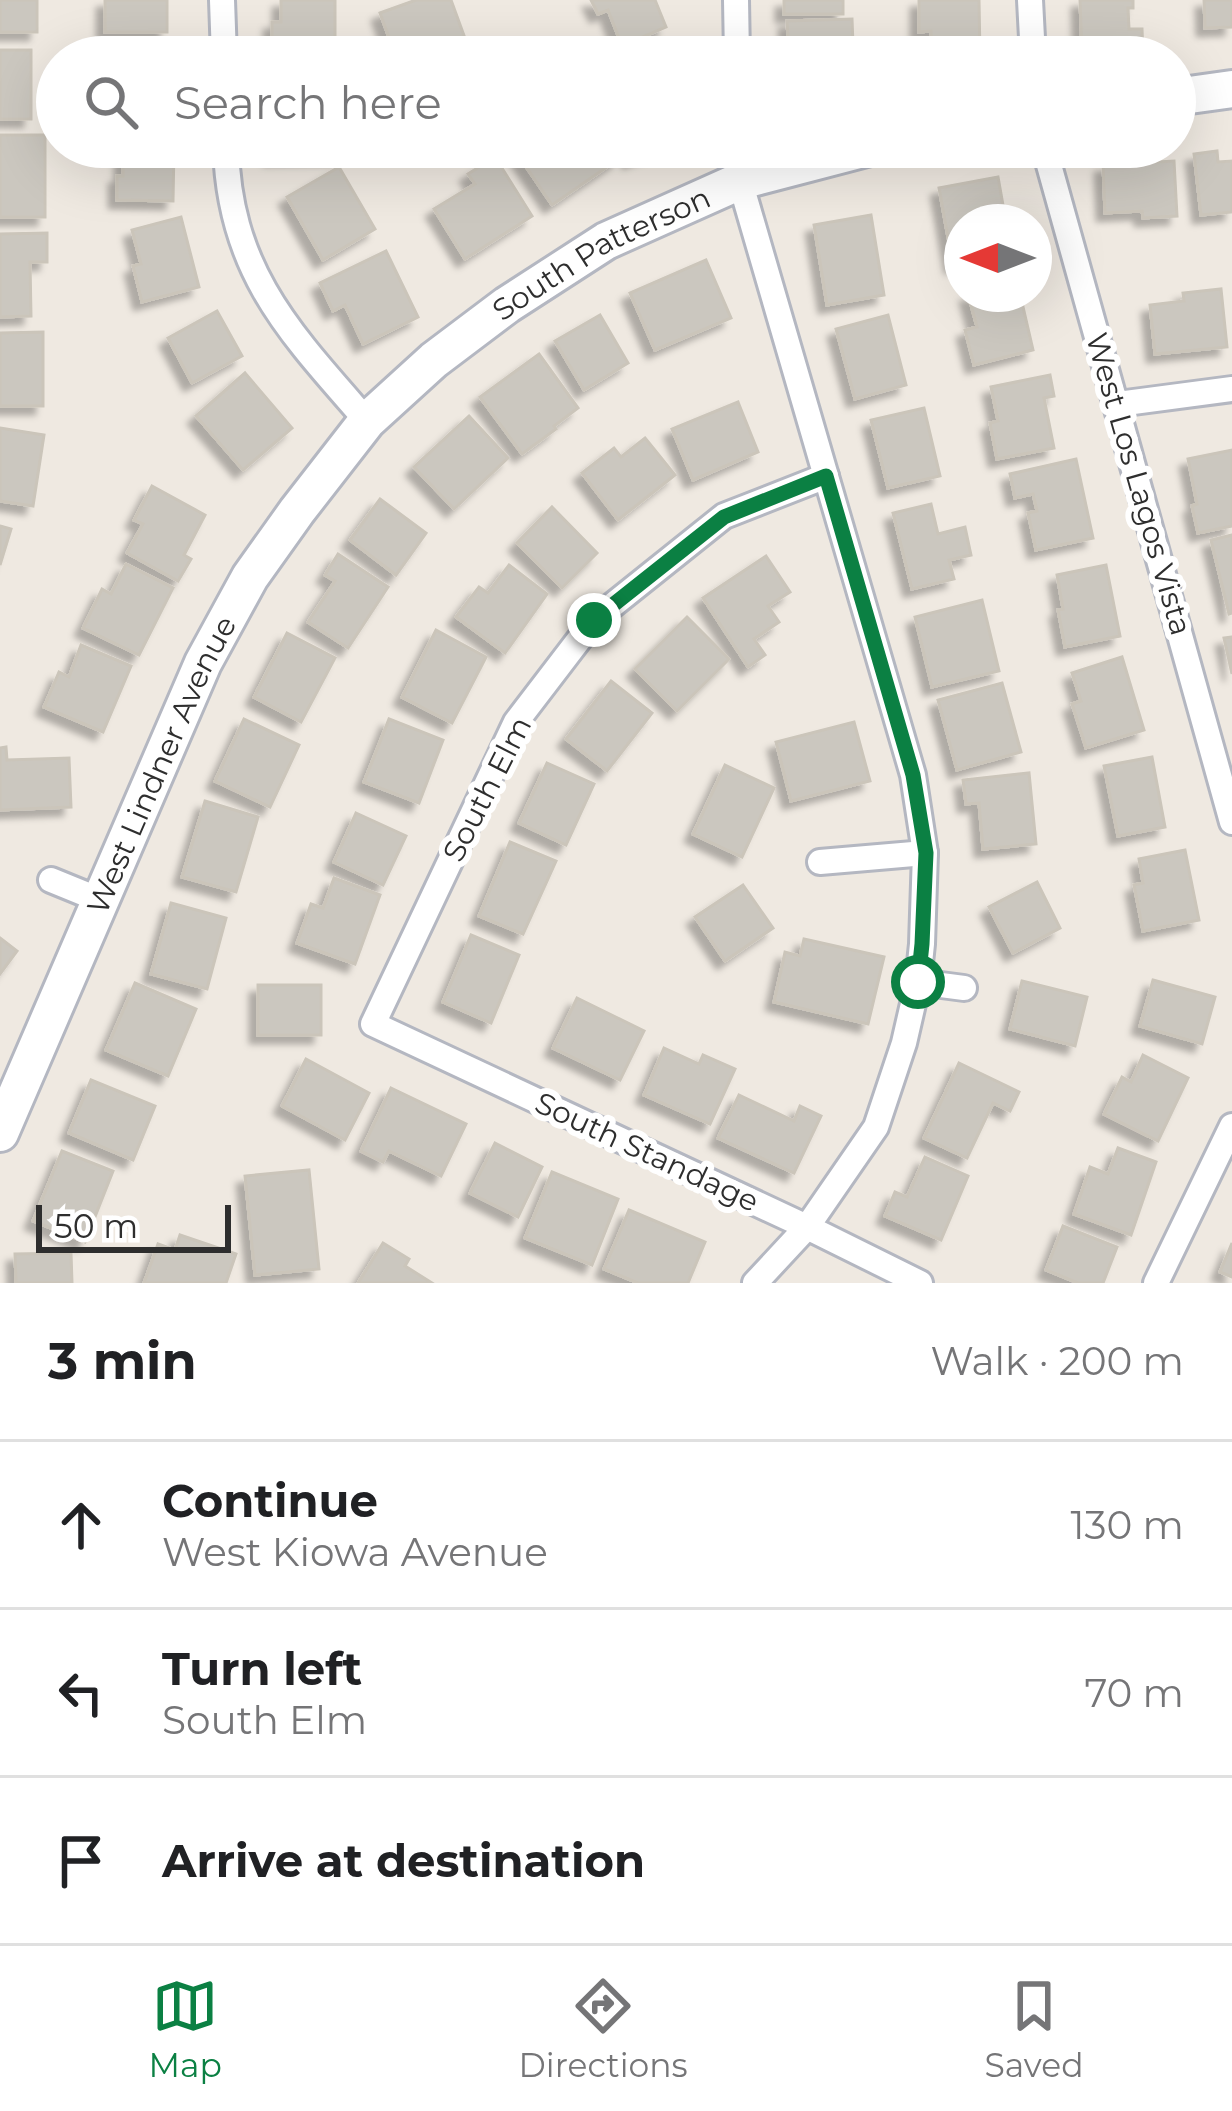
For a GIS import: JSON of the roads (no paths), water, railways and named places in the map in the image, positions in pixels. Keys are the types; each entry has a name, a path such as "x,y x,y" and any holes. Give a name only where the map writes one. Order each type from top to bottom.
{"street":[{"path":"222,0 223,36"},
{"path":"736,0 737,36"},
{"path":"1030,0 1032,36"},
{"path":"1196,94 1232,89"},
{"path":"226,168 234,221 251,268 296,340 368,421"},
{"name":"South Patterson","path":"368,421 434,360 507,304 733,168"},
{"path":"741,168 913,775 926,853 918,982 876,1127 807,1227 754,1283"},
{"name":"West Los Lagos Vista","path":"1049,168 1232,822"},
{"path":"1118,404 1232,389"},
{"name":"West Lindner Avenue","path":"0,1133 203,663 250,578 368,421"},
{"name":"South Elm","path":"374,1024 516,722 594,620 724,517 826,476"},
{"path":"820,862 926,853"},
{"path":"51,880 100,900"},
{"path":"918,982 964,988"},
{"name":"South Standage","path":"374,1024 920,1283"},
{"path":"1156,1283 1232,1126"}]}
